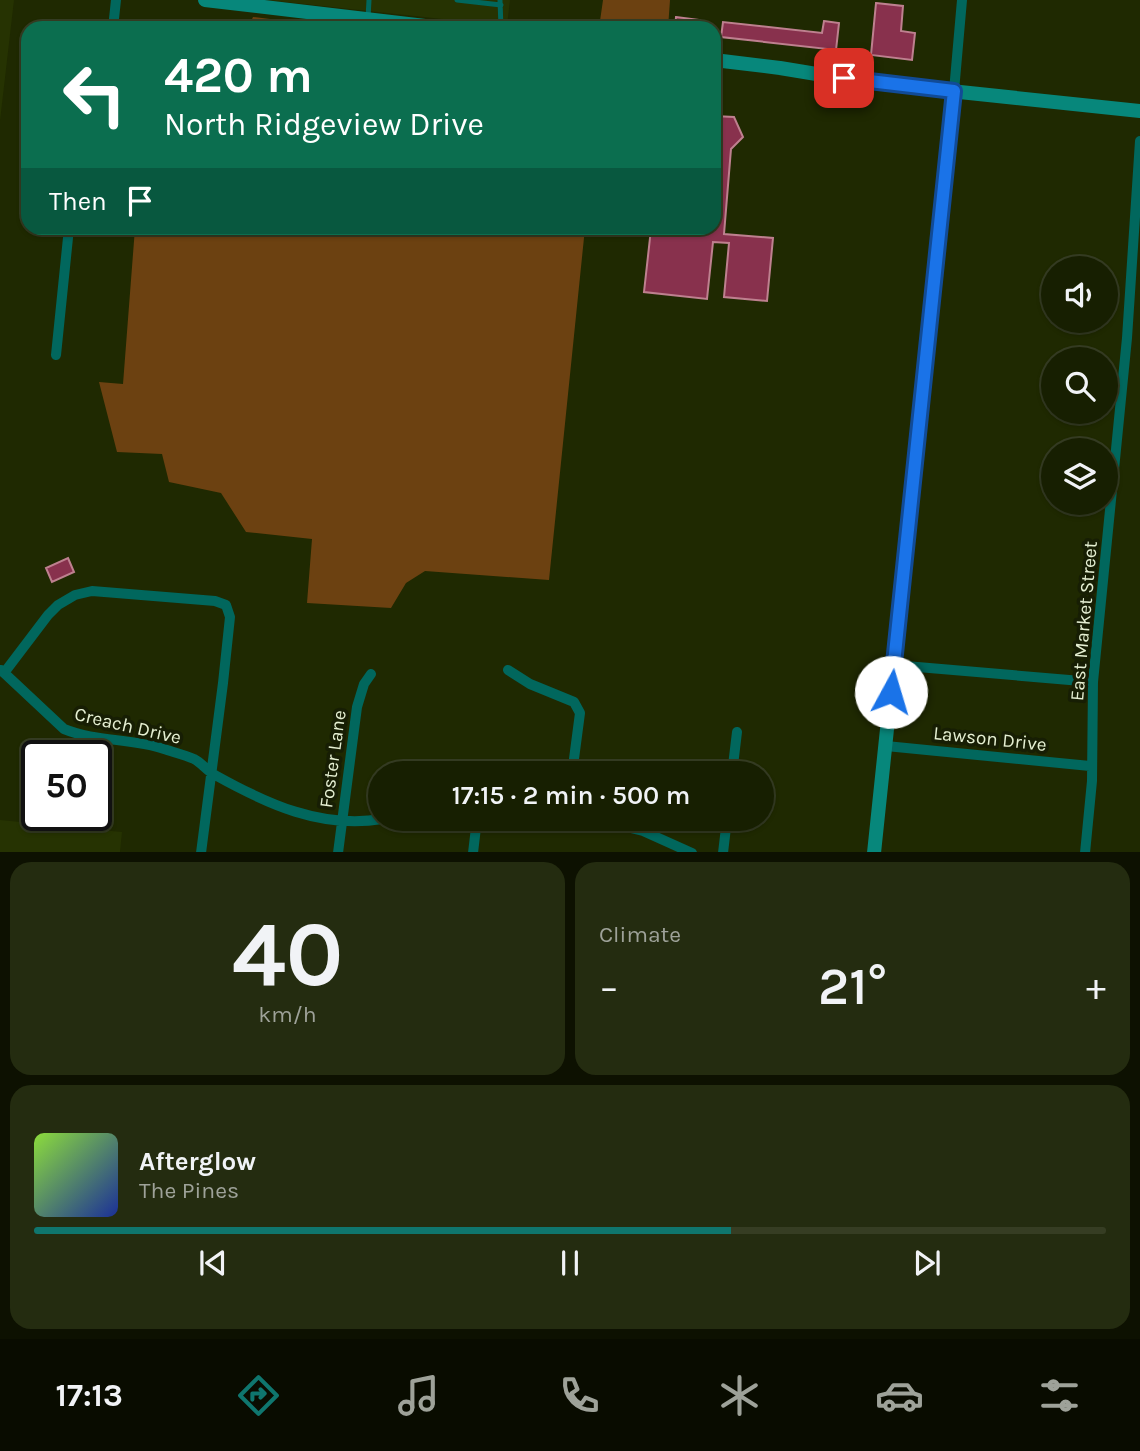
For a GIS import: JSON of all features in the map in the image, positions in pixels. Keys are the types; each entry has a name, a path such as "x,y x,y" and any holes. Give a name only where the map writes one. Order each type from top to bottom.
{"main road":[{"path":"205,0 384,21"},
{"path":"721,61 865,82 1140,111"},
{"path":"874,852 954,91"}],"street":[{"path":"114,21 116,0"},
{"path":"954,91 962,0"},
{"name":"East Market Street","path":"1085,852 1091,781 1093,682 1127,338 1140,141"},
{"path":"56,355 68,235"},
{"path":"2,671 48,615 75,595 92,591 215,601 226,605 230,617 201,852"},
{"path":"894,665 1093,682"},
{"path":"508,670 530,684 578,706 580,713 574,761"},
{"name":"Creach Drive","path":"2,671 64,729 77,734 146,743 195,760 211,773 278,807 314,817 368,819"},
{"name":"Foster Lane","path":"338,852 357,707 371,674"},
{"path":"734,761 737,732"},
{"name":"Lawson Drive","path":"886,746 1090,765"},
{"path":"473,852 476,831"},
{"path":"643,831 692,852"},
{"path":"723,852 726,831"}],"lane":[{"path":"368,19 369,0"},
{"path":"457,0 501,3 501,21"}],"shaded area":[{"path":"0,0 14,0 0,121"},
{"path":"267,0 510,0 508,21 461,21"},
{"path":"603,0 670,0 668,21 600,21"},
{"path":"253,17 286,21 251,21"},
{"path":"134,235 584,235 549,580 425,571 406,583 391,608 307,603 312,539 246,532 221,493 169,482 162,454 117,452 99,382 123,384"},
{"path":"0,820 21,822 21,831 122,832 120,852 0,852"}],"building":[{"path":"876,3 903,6 901,31 915,33 912,60 871,55"},
{"path":"676,17 700,20 700,21 676,21"},
{"path":"824,21 839,23 836,50 721,37 723,22 822,33"},
{"path":"721,116 734,117 743,137 731,149 724,234 773,238 767,301 724,297 729,243 713,242 707,299 644,292 650,235 721,235"},
{"path":"68,558 74,572 52,582 46,568"}],"route":[{"path":"844,78 954,91 891,692"}]}
